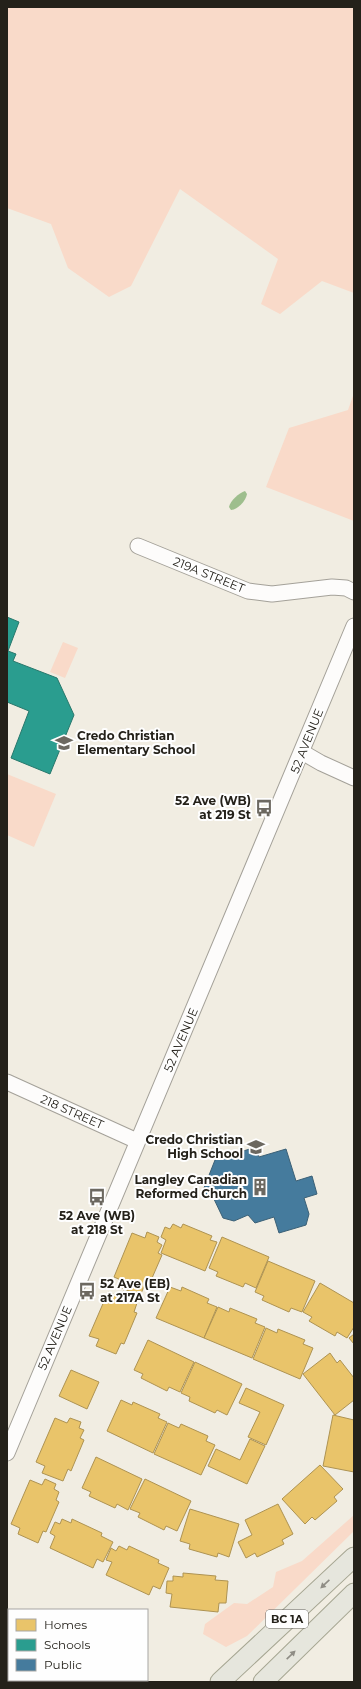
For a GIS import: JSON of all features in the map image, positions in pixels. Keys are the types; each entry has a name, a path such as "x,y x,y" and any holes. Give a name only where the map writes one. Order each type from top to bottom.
{"main road":[{"name":"BC 1A","path":"220,1682 354,1557"},
{"name":"BC 1A","path":"263,1682 354,1593"}],"street":[{"name":"219A STREET","path":"138,546 248,591 272,594 332,587 346,588 354,592"},
{"name":"52 AVENUE","path":"7,1453 13,1422 137,1141 354,626"},
{"path":"302,752 321,763 354,778"},
{"name":"218 STREET","path":"7,1082 137,1141"}],"shaded area":[{"path":"7,7 354,7 354,293 322,281 280,314 261,304 278,259 180,189 131,286 109,297 68,268 51,224 7,208"},
{"path":"354,393 354,521 266,487 289,428 348,410"},
{"path":"245,491 247,494 243,502 238,507 231,510 229,507 231,502"},
{"path":"63,642 78,648 65,678 50,672"},
{"path":"7,774 56,794 34,847 7,835"},
{"path":"354,1515 354,1531 247,1636 226,1647 203,1634 205,1624 234,1603 247,1604 273,1587 276,1572 302,1561"}],"building: Homes":[{"path":"173,1224 181,1228 183,1224 212,1236 210,1240 217,1242 205,1271 161,1253 166,1240 161,1237 165,1227 170,1229"},
{"path":"147,1232 159,1237 157,1242 162,1245 158,1253 162,1255 149,1285 145,1284 140,1296 120,1287 123,1281 114,1277 132,1233 145,1238"},
{"path":"222,1237 269,1257 256,1288 245,1283 243,1287 216,1276 218,1272 209,1268"},
{"path":"268,1261 315,1281 302,1312 291,1308 289,1312 262,1300 264,1296 255,1292"},
{"path":"320,1283 354,1303 354,1327 347,1338 337,1332 335,1336 309,1321 312,1317 303,1312"},
{"path":"170,1287 181,1291 182,1287 209,1299 207,1303 217,1307 204,1338 156,1318"},
{"path":"123,1291 134,1296 132,1301 137,1303 134,1312 137,1313 124,1344 121,1343 116,1354 96,1346 99,1339 89,1336 108,1292 121,1297"},
{"path":"218,1307 229,1312 230,1308 257,1319 255,1323 265,1327 252,1358 204,1338"},
{"path":"266,1328 277,1333 278,1329 305,1340 303,1344 313,1348 300,1379 253,1359"},
{"path":"354,1334 354,1344 349,1338"},
{"path":"148,1340 194,1362 180,1392 169,1387 167,1391 141,1378 143,1374 134,1370"},
{"path":"330,1353 337,1363 340,1360 354,1378 354,1400 335,1415 303,1374"},
{"path":"195,1362 242,1384 227,1415 217,1410 215,1413 189,1401 190,1397 181,1393"},
{"path":"71,1370 99,1382 87,1409 59,1396"},
{"path":"246,1388 284,1405 266,1445 248,1437 260,1412 239,1403"},
{"path":"121,1400 132,1405 133,1402 160,1414 158,1418 167,1422 153,1453 107,1431"},
{"path":"333,1415 354,1420 354,1472 323,1466"},
{"path":"55,1418 67,1423 70,1418 81,1422 79,1428 84,1430 80,1438 84,1440 71,1471 68,1469 63,1481 42,1473 45,1466 36,1462"},
{"path":"168,1423 179,1428 181,1424 208,1436 206,1441 215,1445 201,1475 154,1454"},
{"path":"250,1439 265,1446 247,1484 208,1466 216,1449 240,1460"},
{"path":"96,1457 142,1479 128,1510 117,1504 115,1508 89,1496 91,1492 82,1488"},
{"path":"320,1465 343,1489 334,1497 337,1501 315,1520 312,1517 305,1524 282,1499"},
{"path":"45,1479 56,1484 54,1489 59,1492 56,1500 59,1502 46,1532 43,1531 38,1543 18,1534 20,1528 11,1524 30,1480 42,1485"},
{"path":"145,1479 191,1501 177,1531 166,1526 164,1530 138,1517 140,1513 130,1509"},
{"path":"278,1504 293,1534 282,1540 284,1544 257,1557 255,1553 246,1558 238,1542 252,1535 245,1520"},
{"path":"190,1509 239,1524 229,1557 218,1553 217,1557 189,1549 190,1544 180,1541"},
{"path":"62,1519 71,1523 72,1519 102,1533 101,1536 113,1542 103,1562 97,1559 93,1568 50,1548 55,1536 50,1533 55,1522 60,1524"},
{"path":"119,1546 127,1550 129,1546 159,1560 158,1563 169,1568 160,1589 153,1586 149,1595 106,1575 112,1562 106,1560 111,1548 116,1551"},
{"path":"183,1573 216,1576 215,1580 228,1581 226,1603 219,1603 218,1612 170,1607 172,1594 166,1593 167,1581 173,1581 173,1576 183,1577"}],"building: Schools":[{"path":"7,617 19,622 8,651 16,654 13,661 57,678 74,715 50,774 11,758 29,711 7,702"}],"building: Public":[{"name":"Langley Canadian Reformed Church","path":"256,1147 259,1157 286,1149 296,1181 312,1176 317,1194 304,1198 309,1214 306,1225 279,1233 274,1217 255,1223 248,1215 234,1221 223,1218 213,1197 202,1193 215,1160"}],"place":[{"name":"Credo Christian Elementary School","path":"64,743"},
{"name":"52 Ave (WB) at 219 St","path":"264,808"},
{"name":"Credo Christian High School","path":"256,1147"},
{"name":"Langley Canadian Reformed Church","path":"260,1187"},
{"name":"52 Ave (WB) at 218 St","path":"97,1197"},
{"name":"52 Ave (EB) at 217A St","path":"87,1291"}]}
